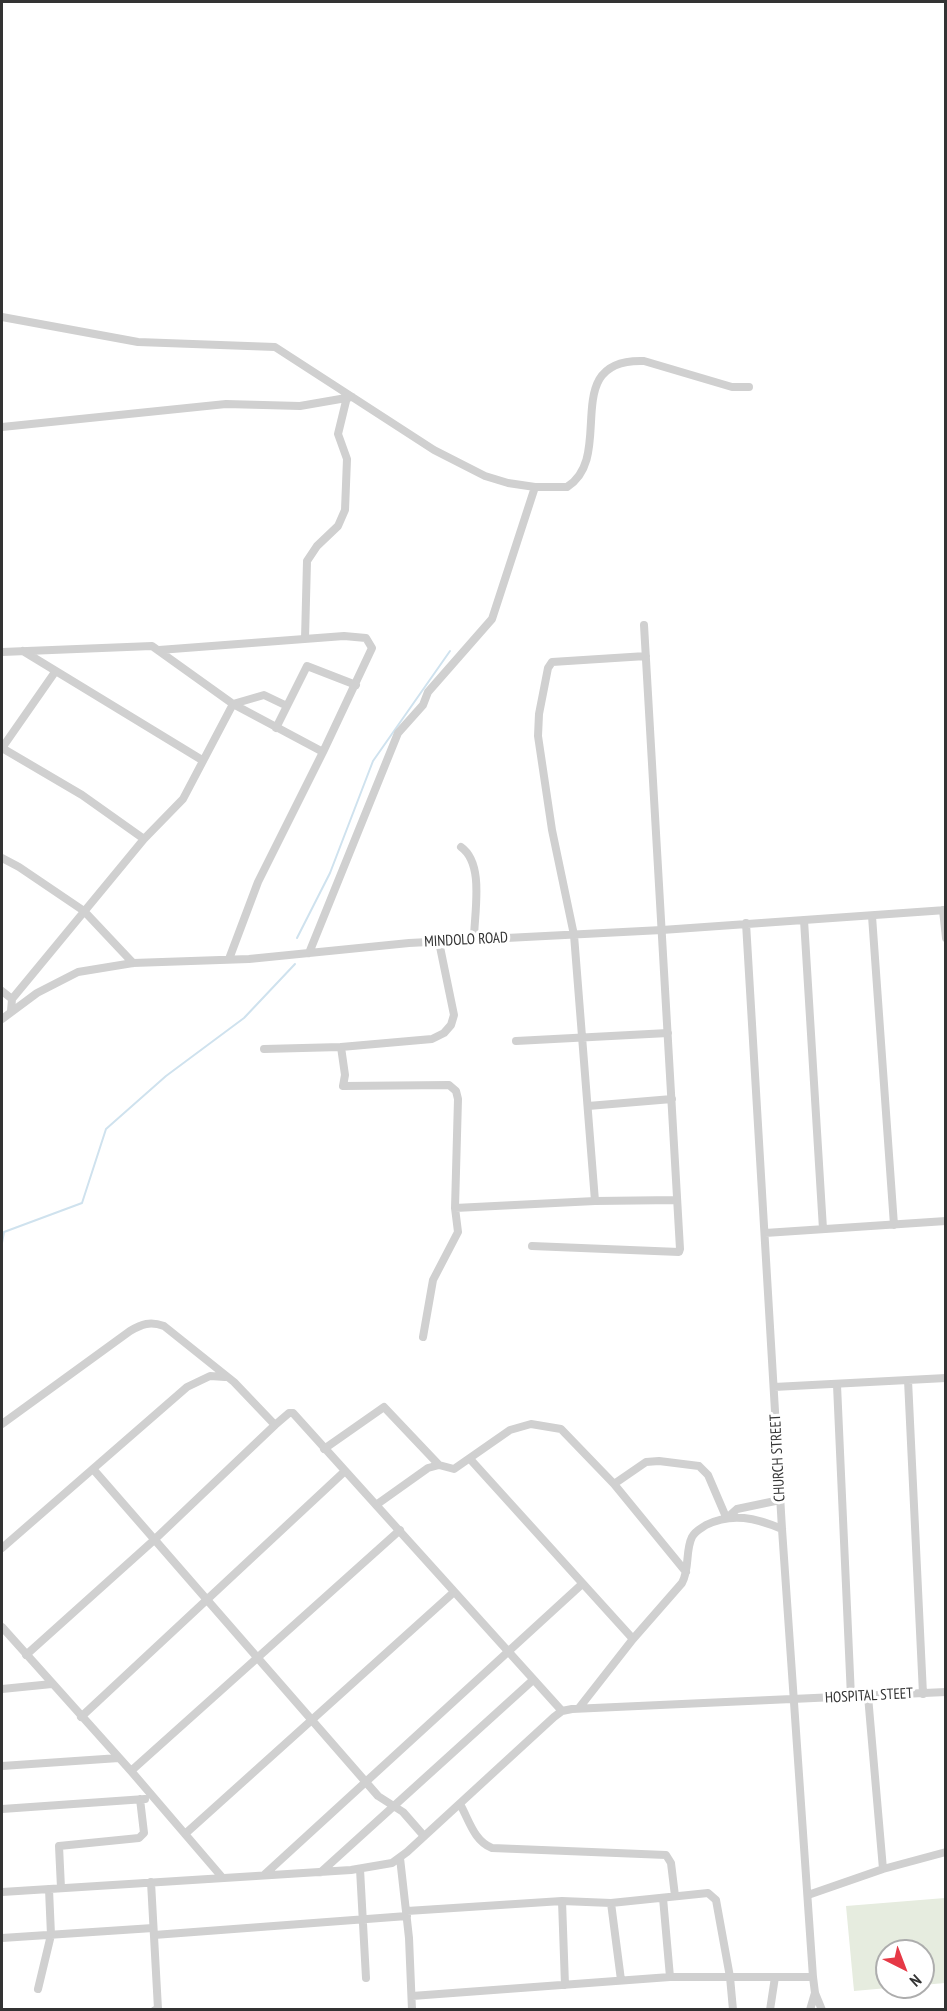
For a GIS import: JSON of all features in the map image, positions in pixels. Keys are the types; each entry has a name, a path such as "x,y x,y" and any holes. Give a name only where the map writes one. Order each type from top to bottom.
{"street":[{"path":"2,317 138,342 275,347 434,450 485,476 508,483 535,487 567,487 579,475 590,444 592,395 597,383 615,366 630,360 645,361 732,387 749,387"},
{"path":"2,427 226,404 300,406 349,397"},
{"path":"305,639 307,561 338,526 345,510 347,459 338,434 349,397"},
{"path":"309,953 398,733 423,705 428,692 492,620 535,487"},
{"path":"532,1246 679,1252 644,625"},
{"path":"2,652 144,646 159,650 344,636 366,638 370,641 372,648 356,685 258,882 229,959"},
{"path":"159,650 233,704 323,752"},
{"path":"23,651 202,760"},
{"path":"595,1201 574,935 552,830 538,735 539,714 548,668 552,662 646,656"},
{"path":"276,728 307,666 356,685"},
{"path":"55,672 2,748 82,795 144,840"},
{"path":"11,1011 12,999 144,840 183,799 233,704 264,695 287,706"},
{"path":"461,847 470,853 473,859 476,883 474,940"},
{"path":"2,858 20,867 84,911 133,963"},
{"path":"944,910 945,938"},
{"name":"MINDOLO ROAD","path":"2,1019 58,981 78,972 133,963 229,959 439,942 662,930 944,910"},
{"path":"872,916 894,1225"},
{"path":"804,920 823,1229"},
{"name":"CHURCH STREET","path":"746,923 780,1500 815,1993"},
{"path":"264,1049 341,1047 432,1039 444,1033 451,1025 454,1015 439,942"},
{"path":"2,991 12,999"},
{"path":"516,1041 668,1033"},
{"path":"341,1047 345,1075 343,1086 449,1085 456,1091 458,1099 455,1208 458,1232 434,1280 423,1337"},
{"path":"588,1106 672,1099"},
{"path":"455,1208 595,1201 677,1200"},
{"path":"765,1233 945,1221"},
{"path":"2,1425 142,1324 155,1323 164,1326 234,1382 275,1425"},
{"path":"2,1548 187,1387 210,1376 225,1377"},
{"path":"774,1387 945,1378"},
{"path":"908,1380 923,1694"},
{"path":"837,1385 851,1697"},
{"path":"324,1449 384,1407 439,1465 454,1469 510,1430 531,1424 561,1429 614,1484 686,1572"},
{"path":"2,1892 377,1867 400,1858 562,1711 291,1412 153,1541 26,1654"},
{"path":"470,1459 581,1585 633,1639"},
{"path":"614,1484 646,1462 659,1461 699,1466 708,1475 727,1517"},
{"path":"376,1505 411,1477 439,1465"},
{"path":"93,1469 153,1541 313,1719 378,1796 403,1812 424,1836"},
{"path":"81,1717 345,1471"},
{"path":"579,1708 633,1639 682,1583 692,1536 697,1530 727,1517 737,1509 780,1500"},
{"path":"727,1517 757,1519 782,1529"},
{"path":"131,1771 260,1659 400,1530"},
{"path":"264,1875 581,1585"},
{"path":"185,1834 454,1592"},
{"path":"2,1627 221,1876"},
{"path":"321,1872 391,1806 533,1680"},
{"path":"2,1689 52,1684"},
{"name":"HOSPITAL STEET","path":"562,1711 579,1708 945,1692"},
{"path":"868,1696 883,1869"},
{"path":"2,1766 119,1758"},
{"path":"2,1809 154,1798"},
{"path":"61,1888 59,1846 140,1838 144,1833 140,1799"},
{"path":"460,1804 477,1837 492,1848 666,1855 671,1863 675,1896"},
{"path":"808,1895 883,1869 945,1852"},
{"path":"400,1858 407,1914 412,2010"},
{"path":"360,1869 366,1978"},
{"path":"151,1882 157,2009"},
{"path":"38,1989 51,1935 49,1889"},
{"path":"2,1938 364,1920 407,1914 562,1901 611,1903 701,1892 713,1895 730,1977 733,2010"},
{"path":"663,1898 670,1977"},
{"path":"562,1901 566,1985"},
{"path":"611,1903 621,1980"},
{"path":"411,1996 670,1977 813,1977"},
{"path":"770,2010 775,1977"},
{"path":"810,2010 815,1993"},
{"path":"815,1993 822,2010"}],"shaded area":[{"path":"945,1898 945,1983 935,1984 935,1939 875,1939 875,1989 854,1991 846,1906"}],"waterway":[{"path":"297,938 330,873 373,761 450,651"},
{"path":"2,1243 4,1232 82,1203 106,1129 166,1076 244,1018 295,964"}]}
